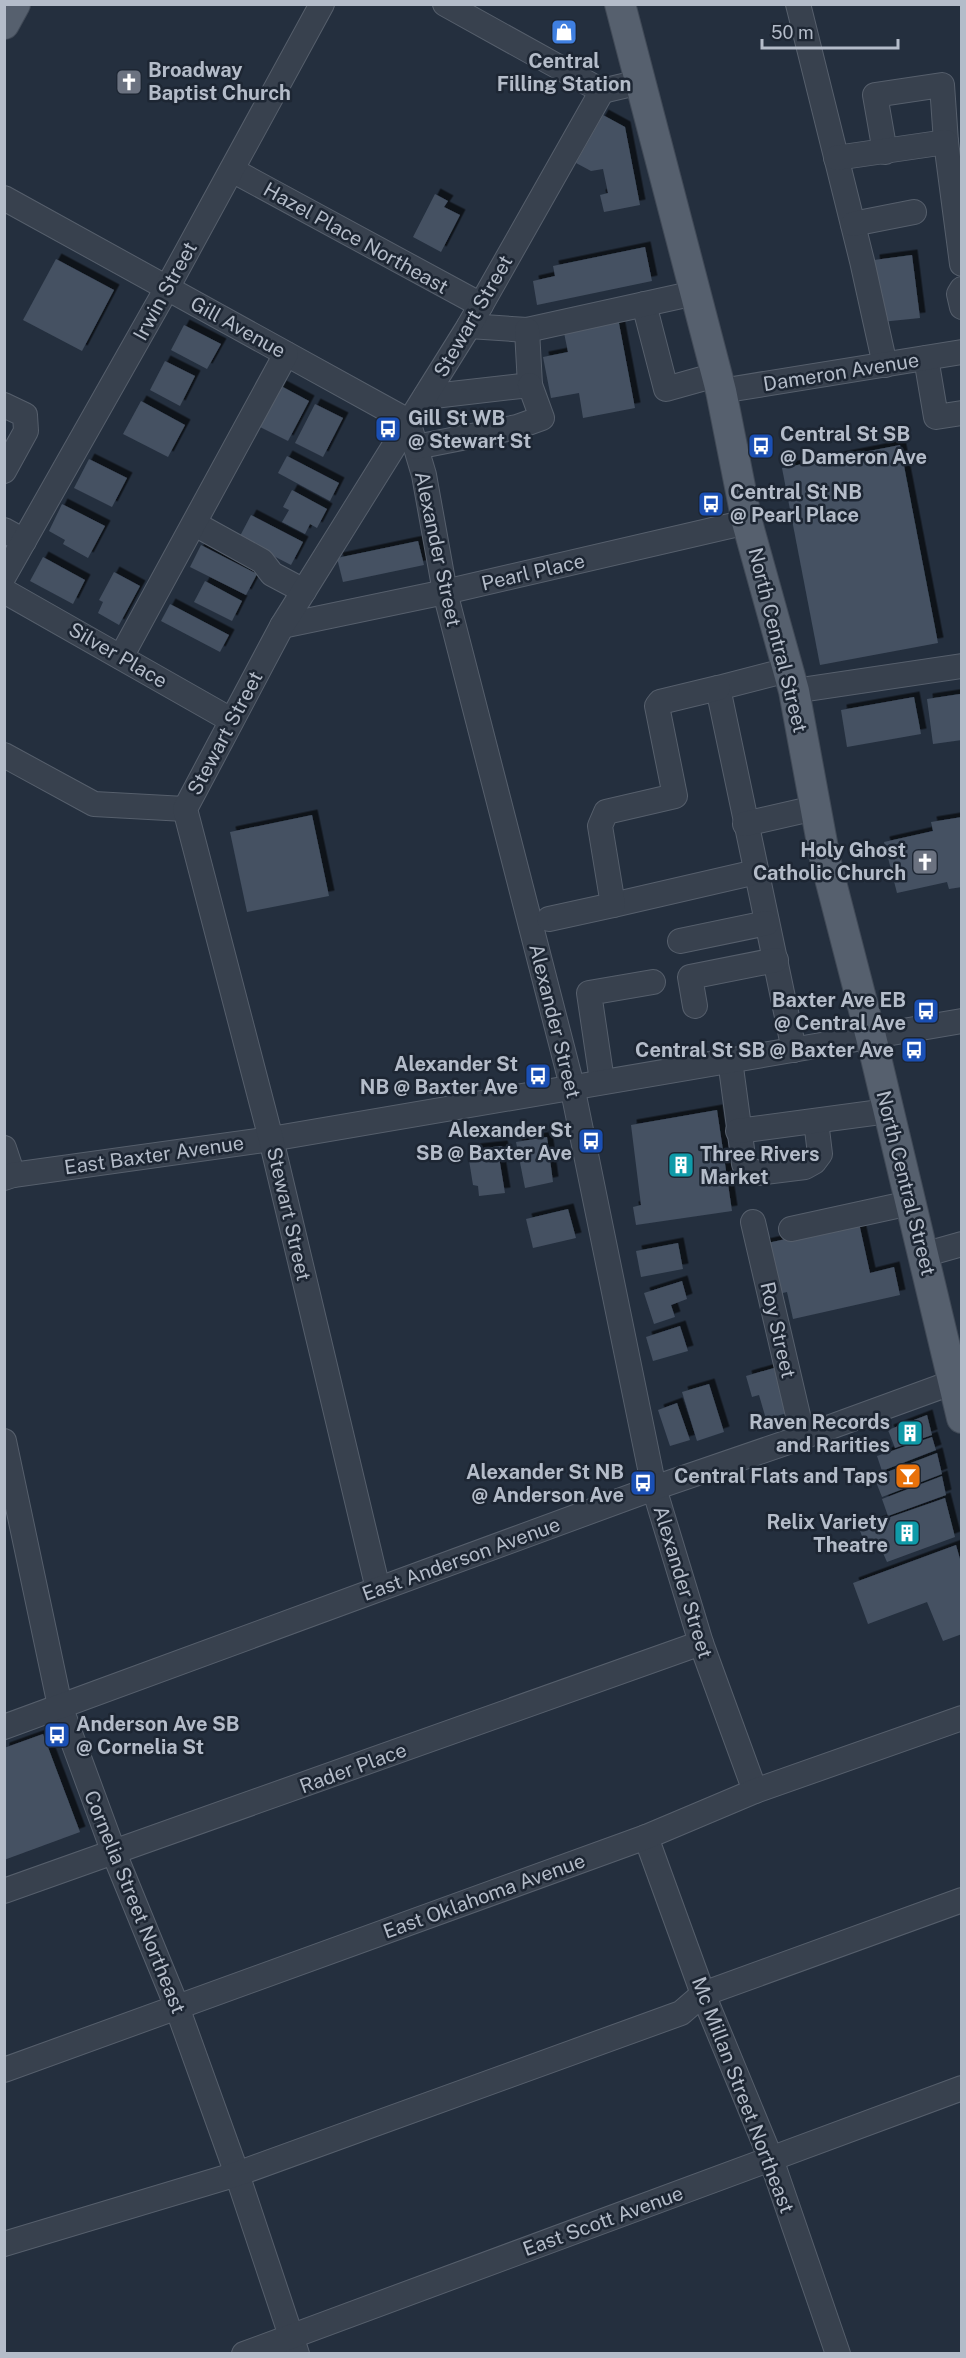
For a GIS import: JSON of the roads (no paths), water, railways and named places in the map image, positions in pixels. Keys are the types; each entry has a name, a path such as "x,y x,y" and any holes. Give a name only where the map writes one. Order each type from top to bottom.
{"main road":[{"path":"4,24 15,4"},
{"name":"North Central Street","path":"620,4 719,383 747,522 791,680 825,859 871,1037 923,1256 957,1380 962,1418"}],"street":[{"name":"Irwin Street","path":"4,576 14,535 168,288 322,4"},
{"path":"446,4 602,91 640,82"},
{"path":"798,4 853,224 885,365"},
{"path":"885,152 874,95 942,85 946,142 962,264"},
{"name":"Stewart Street","path":"378,1589 271,1139 185,809 282,626 469,326 602,91"},
{"path":"836,158 946,142"},
{"name":"Hazel Place Northeast","path":"232,170 481,305"},
{"name":"Gill Avenue","path":"4,198 408,422"},
{"path":"853,224 914,212"},
{"path":"962,289 959,294 962,307"},
{"path":"469,326 527,330 695,293"},
{"name":"Dameron Avenue","path":"644,304 666,389 885,365 962,352"},
{"path":"416,447 517,427 542,418 530,384 527,330"},
{"path":"121,657 286,354"},
{"path":"926,358 936,417 962,413"},
{"path":"425,397 530,384"},
{"path":"4,405 25,415 26,431 4,471"},
{"name":"Alexander Street","path":"408,422 424,475 445,592 572,1086 654,1488 701,1643 755,1791"},
{"name":"Pearl Place","path":"282,626 445,592 747,522"},
{"path":"195,524 262,561 272,574 304,591"},
{"name":"Silver Place","path":"4,591 231,720"},
{"path":"613,904 600,826 606,812 675,796 657,706 660,702 718,688 791,680 961,670"},
{"path":"718,688 794,1050"},
{"path":"4,755 94,804 185,809"},
{"path":"745,824 815,808"},
{"path":"549,919 756,872"},
{"path":"680,941 767,923"},
{"path":"695,1006 690,977 776,960"},
{"path":"602,1081 589,993 653,982"},
{"name":"East Baxter Avenue","path":"9,1176 271,1139 962,1021"},
{"path":"730,1060 744,1164 750,1170 758,1173 805,1167 814,1162 820,1154 816,1121"},
{"path":"738,1131 888,1111"},
{"path":"4,1148 9,1176"},
{"path":"791,1229 910,1203"},
{"name":"Roy Street","path":"753,1222 802,1437"},
{"path":"923,1256 962,1244"},
{"name":"East Anderson Avenue","path":"4,1727 654,1488 957,1380"},
{"name":"Cornelia Street Northeast","path":"4,1441 60,1706 114,1853 177,2007 237,2174 294,2345"},
{"name":"Rader Place","path":"4,1891 701,1643"},
{"name":"East Oklahoma Avenue","path":"4,2070 646,1837 755,1791 962,1718"},
{"name":"Mc Millan Street Northeast","path":"646,1837 703,1994 771,2158 838,2354"},
{"path":"4,2244 237,2174 681,2013 703,1994 962,1900"},
{"name":"East Scott Avenue","path":"244,2354 294,2345 771,2158 962,2088"}],"place":[{"name":"Central Filling Station","path":"564,32"},
{"name":"Broadway Baptist Church","path":"129,82"},
{"name":"Gill St WB @ Stewart St","path":"388,429"},
{"name":"Central St SB @ Dameron Ave","path":"761,446"},
{"name":"Central St NB @ Pearl Place","path":"711,504"},
{"name":"Holy Ghost Catholic Church","path":"925,862"},
{"name":"Baxter Ave EB @ Central Ave","path":"926,1011"},
{"name":"Central St SB @ Baxter Ave","path":"914,1050"},
{"name":"Alexander St NB @ Baxter Ave","path":"538,1076"},
{"name":"Alexander St SB @ Baxter Ave","path":"591,1141"},
{"name":"Three Rivers Market","path":"681,1165"},
{"name":"Raven Records and Rarities","path":"910,1433"},
{"name":"Central Flats and Taps","path":"908,1476"},
{"name":"Alexander St NB @ Anderson Ave","path":"643,1483"},
{"name":"Relix Variety Theatre","path":"907,1533"},
{"name":"Anderson Ave SB @ Cornelia St","path":"57,1735"}]}
